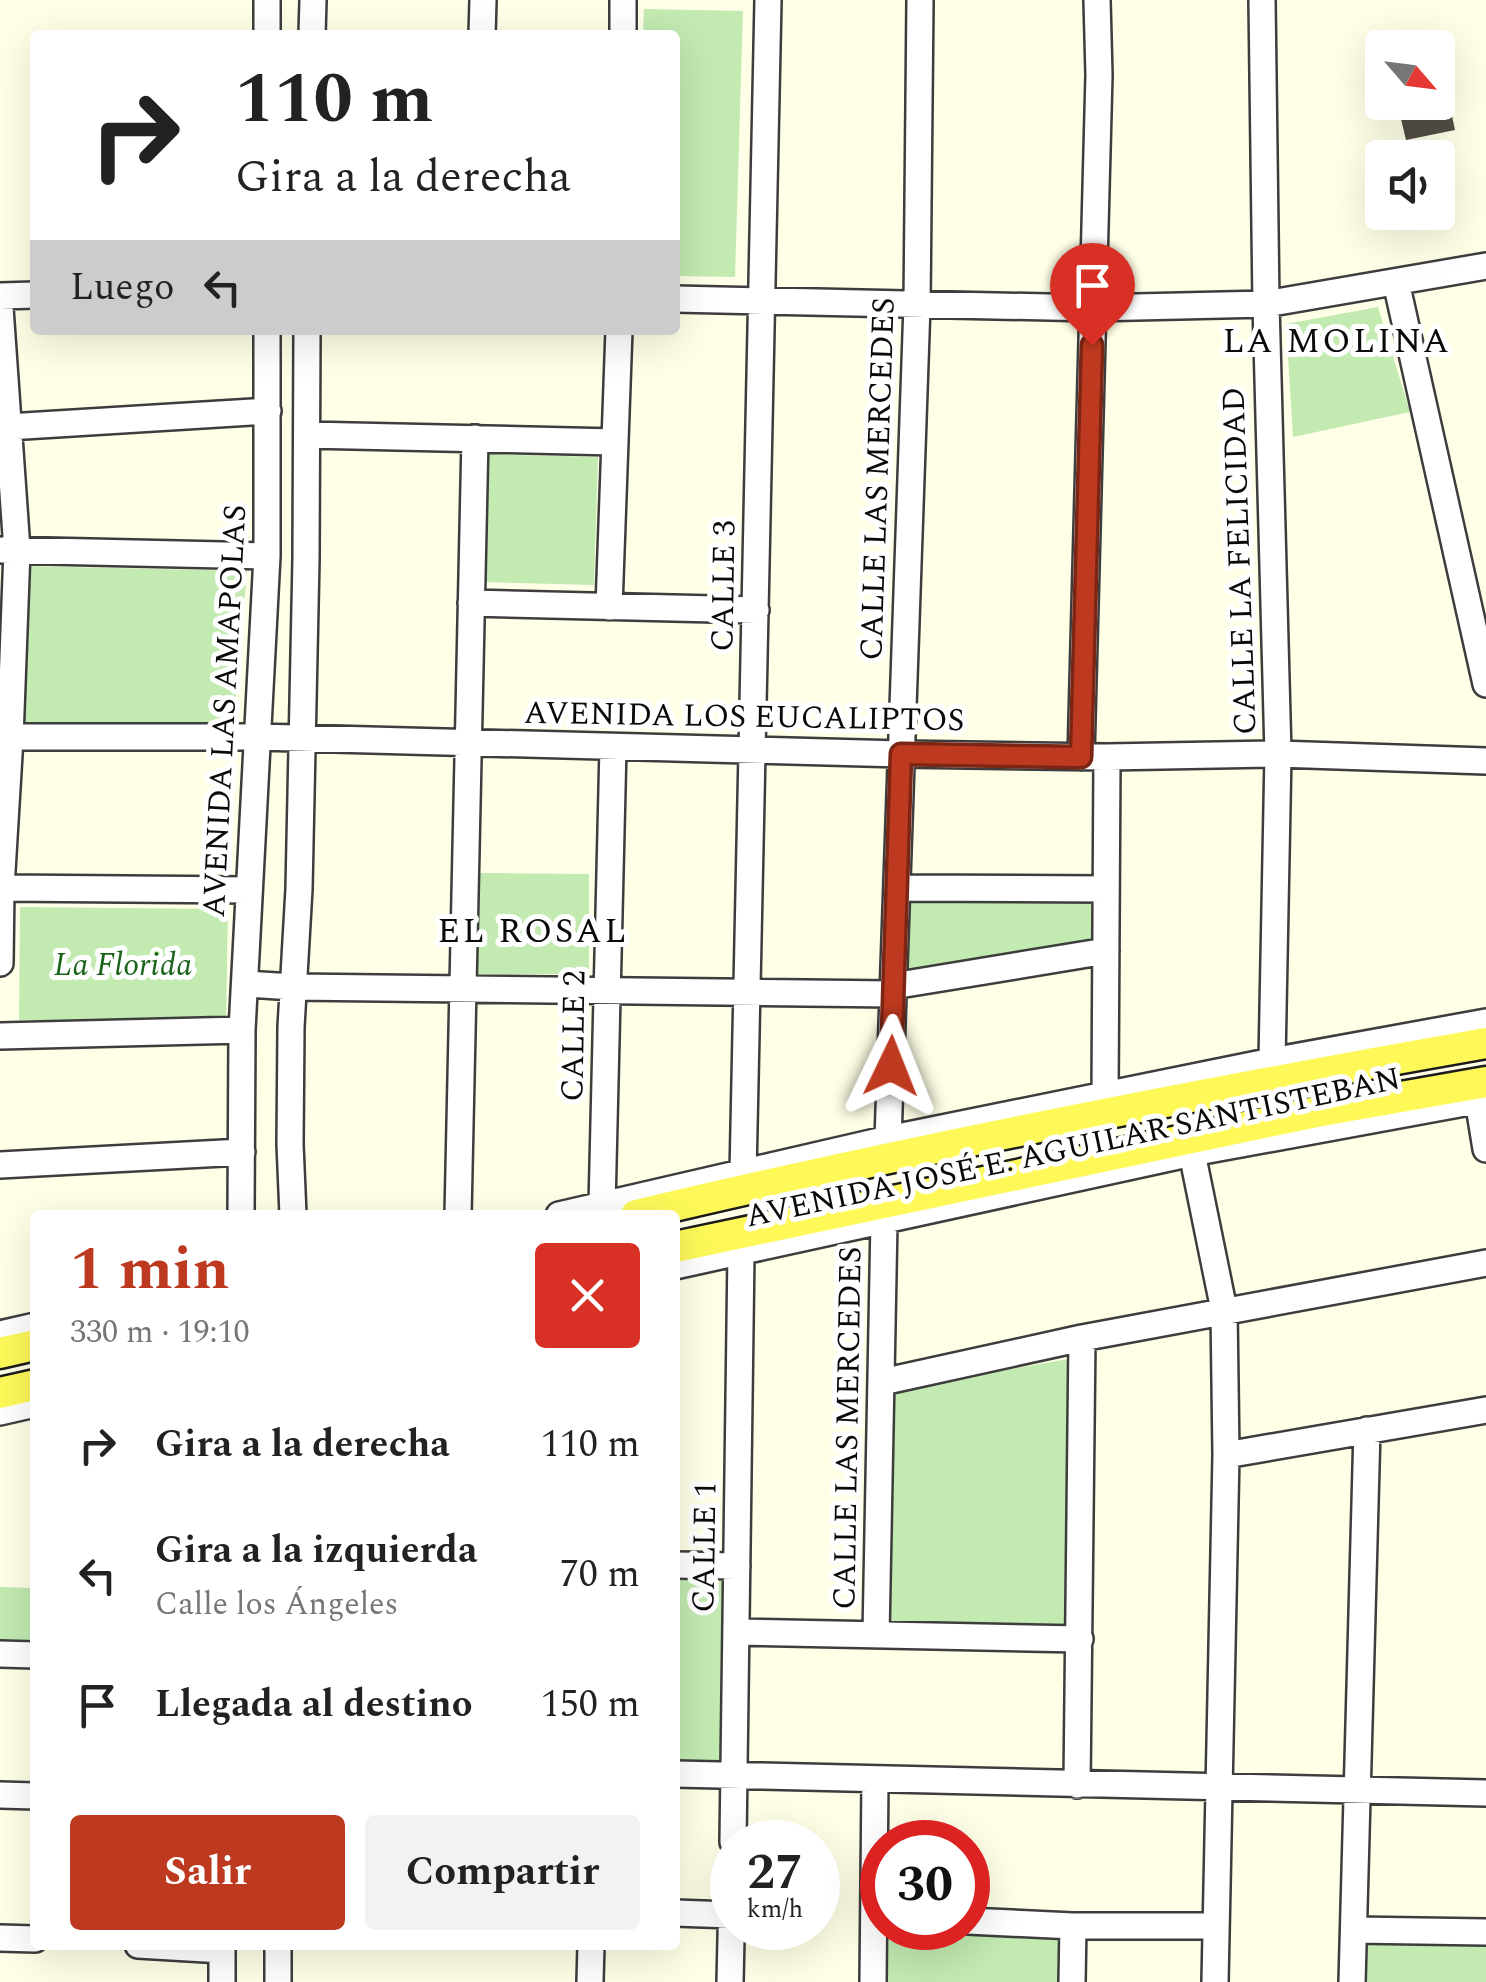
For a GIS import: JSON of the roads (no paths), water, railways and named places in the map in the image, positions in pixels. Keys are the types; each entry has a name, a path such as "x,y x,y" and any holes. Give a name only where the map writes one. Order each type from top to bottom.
{"main road":[{"name":"AVENIDA JOSÉ E. AGUILAR SANTISTEBAN","path":"658,1210 888,1159 1486,1043"},
{"name":"AVENIDA JOSÉ E. AGUILAR SANTISTEBAN","path":"680,1246 1316,1112 1483,1094"},
{"path":"0,1353 30,1347"},
{"path":"0,1393 30,1386"}],"street":[{"path":"267,0 267,30"},
{"path":"312,30 313,0"},
{"path":"482,0 482,30"},
{"path":"623,0 623,30"},
{"name":"CALLE 3","path":"743,1174 768,0"},
{"name":"CALLE LAS MERCEDES","path":"888,1139 917,305 920,0"},
{"path":"1081,757 1100,75 1097,0"},
{"name":"CALLE LA FELICIDAD","path":"1262,0 1278,754 1272,1061"},
{"path":"680,299 1093,308 1266,304 1486,266"},
{"path":"1396,282 1486,684"},
{"path":"0,296 30,295"},
{"path":"0,308 8,427 0,963"},
{"name":"AVENIDA LAS AMAPOLAS","path":"241,1210 242,1030 267,556 267,335"},
{"path":"293,1210 290,1144 299,889 306,335"},
{"path":"610,608 619,335"},
{"path":"8,427 268,410"},
{"path":"306,435 615,442"},
{"path":"458,1210 475,438"},
{"path":"8,550 267,556"},
{"path":"471,603 756,610"},
{"name":"AVENIDA LOS EUCALIPTOS","path":"5,737 258,737 901,754 1278,754 1486,761"},
{"name":"CALLE 2","path":"602,1206 613,747"},
{"path":"1104,1096 1107,757"},
{"path":"0,888 249,890"},
{"path":"897,888 1106,889"},
{"path":"246,984 607,991 893,990 1106,951"},
{"name":"AVENIDA JOSÉ E. AGUILAR SANTISTEBAN","path":"582,1210 888,1139 1486,1022"},
{"path":"0,1036 242,1030"},
{"path":"1483,1094 1486,1149"},
{"name":"AVENIDA JOSÉ E. AGUILAR SANTISTEBAN","path":"680,1265 1483,1094"},
{"path":"0,1165 242,1152"},
{"path":"1192,1153 1224,1310 1226,1455 1215,1982"},
{"name":"CALLE LAS MERCEDES","path":"876,1635 884,1222"},
{"name":"CALLE 1","path":"733,1820 741,1252"},
{"path":"882,1382 1224,1310 1486,1263"},
{"path":"0,1334 30,1327"},
{"path":"1078,1784 1082,1338"},
{"path":"0,1412 30,1405"},
{"path":"1226,1455 1486,1410"},
{"path":"1352,1982 1367,1430"},
{"path":"680,1565 737,1566"},
{"path":"736,1632 1080,1639"},
{"path":"0,1654 30,1655"},
{"path":"680,1774 1486,1794"},
{"path":"875,1780 876,1820"},
{"path":"0,1794 30,1796"},
{"path":"680,1913 710,1914"},
{"path":"990,1922 1216,1926"},
{"path":"1072,1982 1073,1926"},
{"path":"1354,1930 1486,1932"},
{"path":"0,1938 30,1940"},
{"path":"222,1950 222,1982"},
{"path":"278,1950 278,1982"},
{"path":"590,1950 590,1982"},
{"path":"730,1982 731,1950"},
{"path":"872,1982 875,1950"}],"district":[{"name":"LA MOLINA","path":"1337,341"},
{"name":"EL ROSAL","path":"533,931"}],"park label":[{"name":"La Florida","path":"123,965"}]}
